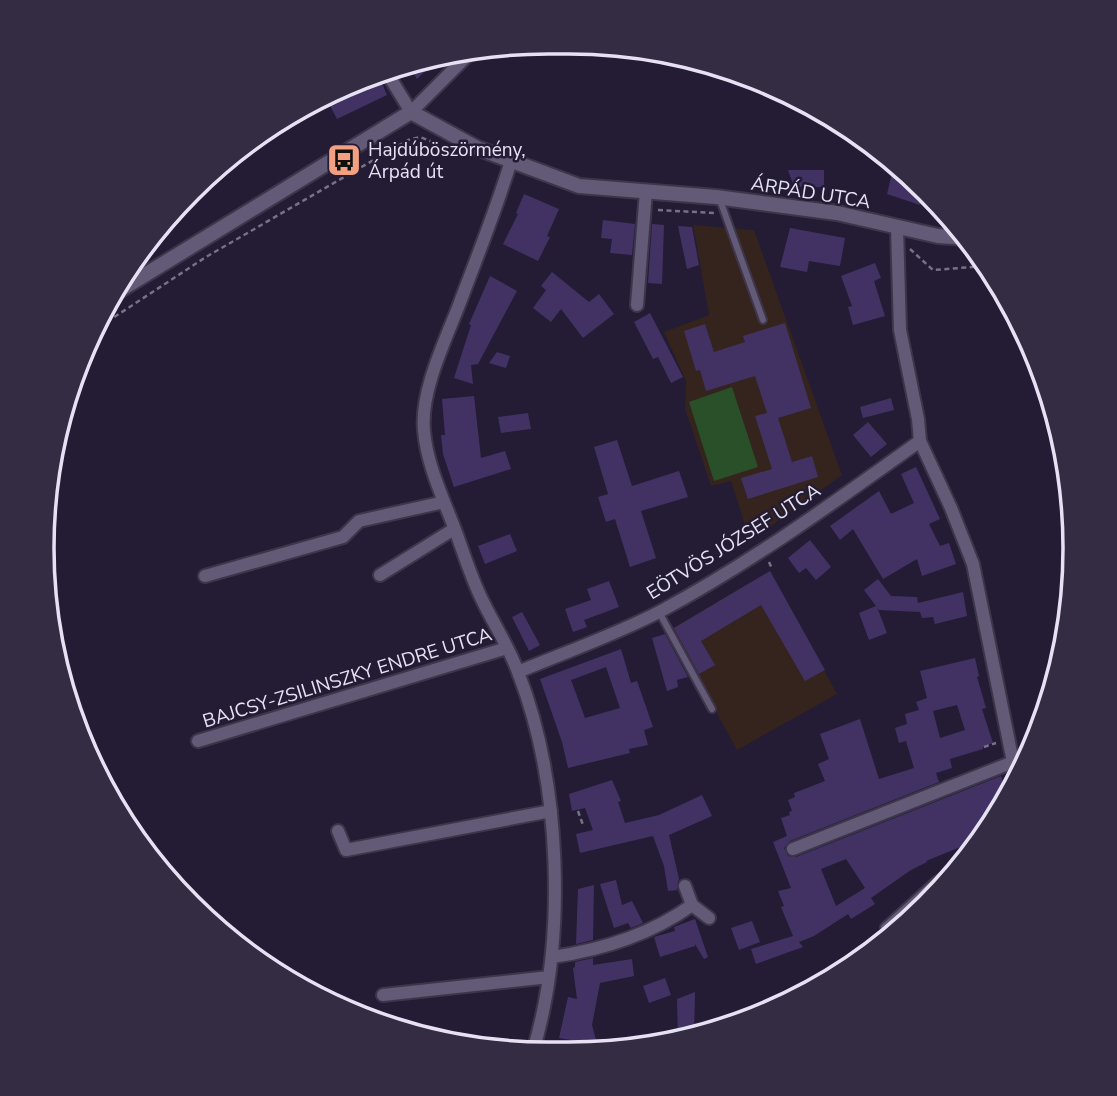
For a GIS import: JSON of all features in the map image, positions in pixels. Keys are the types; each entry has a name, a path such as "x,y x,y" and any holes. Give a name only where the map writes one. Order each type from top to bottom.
{"street":[{"path":"131,283 411,112 461,62"},
{"path":"391,79 411,112"},
{"name":"ÁRPÁD UTCA","path":"411,112 477,148 579,186 720,198 836,213 897,232 953,237"},
{"name":"BAJCSY-ZSILINSZKY ENDRE UTCA","path":"511,161 499,200 437,363 426,400 424,430 434,474 478,591 519,672 541,751 553,835 552,957 535,1042"},
{"path":"637,305 646,191"},
{"path":"793,849 1013,762 973,564 920,441 900,330 897,232"},
{"name":"EÖTVÖS JÓZSEF UTCA","path":"519,672 659,612 777,542 920,441"},
{"path":"205,576 343,537 359,521 444,502"},
{"path":"380,575 454,529"},
{"name":"BAJCSY-ZSILINSZKY ENDRE UTCA","path":"198,741 507,648"},
{"path":"338,831 346,850 551,811"},
{"path":"685,886 692,905 709,918"},
{"path":"552,957 588,952 623,942 680,914 692,905"},
{"path":"383,995 549,977"}],"lane":[{"path":"720,198 764,320"},
{"path":"659,612 712,709"},
{"path":"884,928 929,886"}],"path":[{"path":"110,320 206,257 408,140 420,137 445,147"},
{"path":"645,209 725,214"},
{"path":"897,232 933,270 975,267"},
{"path":"578,811 583,825"}],"shaded area":[{"path":"693,225 754,230 842,475 750,541 731,481 711,486 685,409 686,381 664,332 709,315"},
{"path":"770,571 837,694 737,750 671,629"}],"green space":[{"path":"732,387 758,467 714,481 689,402"}],"building":[{"path":"427,69 417,79 413,73"},
{"path":"382,83 387,95 337,119 330,105"},
{"path":"788,170 824,170 824,187 794,187"},
{"path":"892,174 920,202 920,205 887,194"},
{"path":"524,194 559,209 547,236 550,237 538,261 503,244 518,214 516,213"},
{"path":"603,220 635,224 632,255 610,253 612,239 601,238"},
{"path":"652,224 664,225 662,284 648,283"},
{"path":"678,226 692,227 699,265 687,269"},
{"path":"790,228 845,238 840,266 809,261 807,272 780,267"},
{"path":"875,263 881,278 874,281 885,316 853,325 848,307 852,306 841,276"},
{"path":"552,272 589,302 599,294 614,314 583,338 561,309 551,322 533,308 546,290 541,286"},
{"path":"490,276 517,291 478,364 471,365 473,384 454,378 471,325 469,324"},
{"path":"650,313 683,377 671,383 658,357 653,359 634,322"},
{"path":"785,323 811,408 778,418 792,462 812,456 818,477 748,499 741,478 772,469 755,416 767,413 755,376 706,391 700,370 696,371 684,331 705,324 714,352 745,342 743,336"},
{"path":"497,352 510,356 506,368 489,363"},
{"path":"474,396 481,458 505,451 511,469 454,487 443,454 441,435 445,435 442,399"},
{"path":"891,398 894,410 863,418 860,407"},
{"path":"528,413 531,429 501,433 498,417"},
{"path":"868,422 887,444 871,457 853,435"},
{"path":"617,440 632,486 679,471 688,497 641,511 656,558 630,567 615,519 606,522 598,497 608,494 594,447"},
{"path":"916,467 940,519 929,524 940,546 949,543 956,564 922,576 917,559 883,579 853,529 840,540 830,526 879,491 891,514 914,503 901,474"},
{"path":"510,534 517,551 485,564 478,546"},
{"path":"810,540 831,567 816,580 806,568 799,573 788,558"},
{"path":"770,571 825,670 805,681 761,605 701,641 715,665 699,674 674,628"},
{"path":"878,579 891,596 917,597 918,603 963,592 967,616 935,624 933,617 922,618 920,612 879,610 877,607 887,633 869,640 859,613 876,606 864,590"},
{"path":"609,581 619,607 584,620 587,627 573,632 565,609 591,600 587,589"},
{"path":"522,612 540,645 529,651 512,617"},
{"path":"665,634 688,677 677,680 678,687 667,691 652,638"},
{"path":"621,649 631,683 637,681 653,727 644,730 648,745 629,749 630,753 568,768 540,679","holes":["606,667 620,708 585,718 571,680"]},
{"path":"975,658 977,677 986,708 982,709 993,743 983,749 950,759 952,768 936,773 939,782 790,841 784,848 788,856 796,857 1001,776 1004,782 980,822 963,846 911,870 871,898 875,904 851,919 848,914 814,936 799,942 803,947 756,964 751,949 793,936 781,907 784,906 778,891 791,888 773,842 787,836 781,818 790,815 789,812 792,811 788,800 795,797 794,793 825,781 818,764 829,759 820,734 860,719 879,779 914,768 906,741 899,743 895,728 907,724 905,714 919,710 916,702 927,698 920,671","holes":["957,705 965,730 940,738 933,711","846,859 865,888 836,906 821,869"]},
{"path":"612,780 621,801 618,802 625,823 659,815 702,795 712,816 669,835 679,879 677,890 668,891 664,866 653,836 580,853 576,834 593,830 585,808 572,811 569,794"},
{"path":"616,880 622,905 632,901 643,923 631,928 628,923 614,928 600,884"},
{"path":"594,885 593,940 576,944 578,889"},
{"path":"695,919 708,957 704,959 695,944 660,957 654,937 675,931 674,927"},
{"path":"752,921 760,942 739,950 731,928"},
{"path":"593,958 593,965 632,959 634,976 600,983 592,1025 596,1041 559,1038 568,997 577,999 573,968 575,962"},
{"path":"665,978 671,995 649,1003 643,986"},
{"path":"695,992 694,1026 678,1029 677,999"}],"place":[{"name":"Hajdúböszörmény, Árpád út","path":"344,160"}]}
